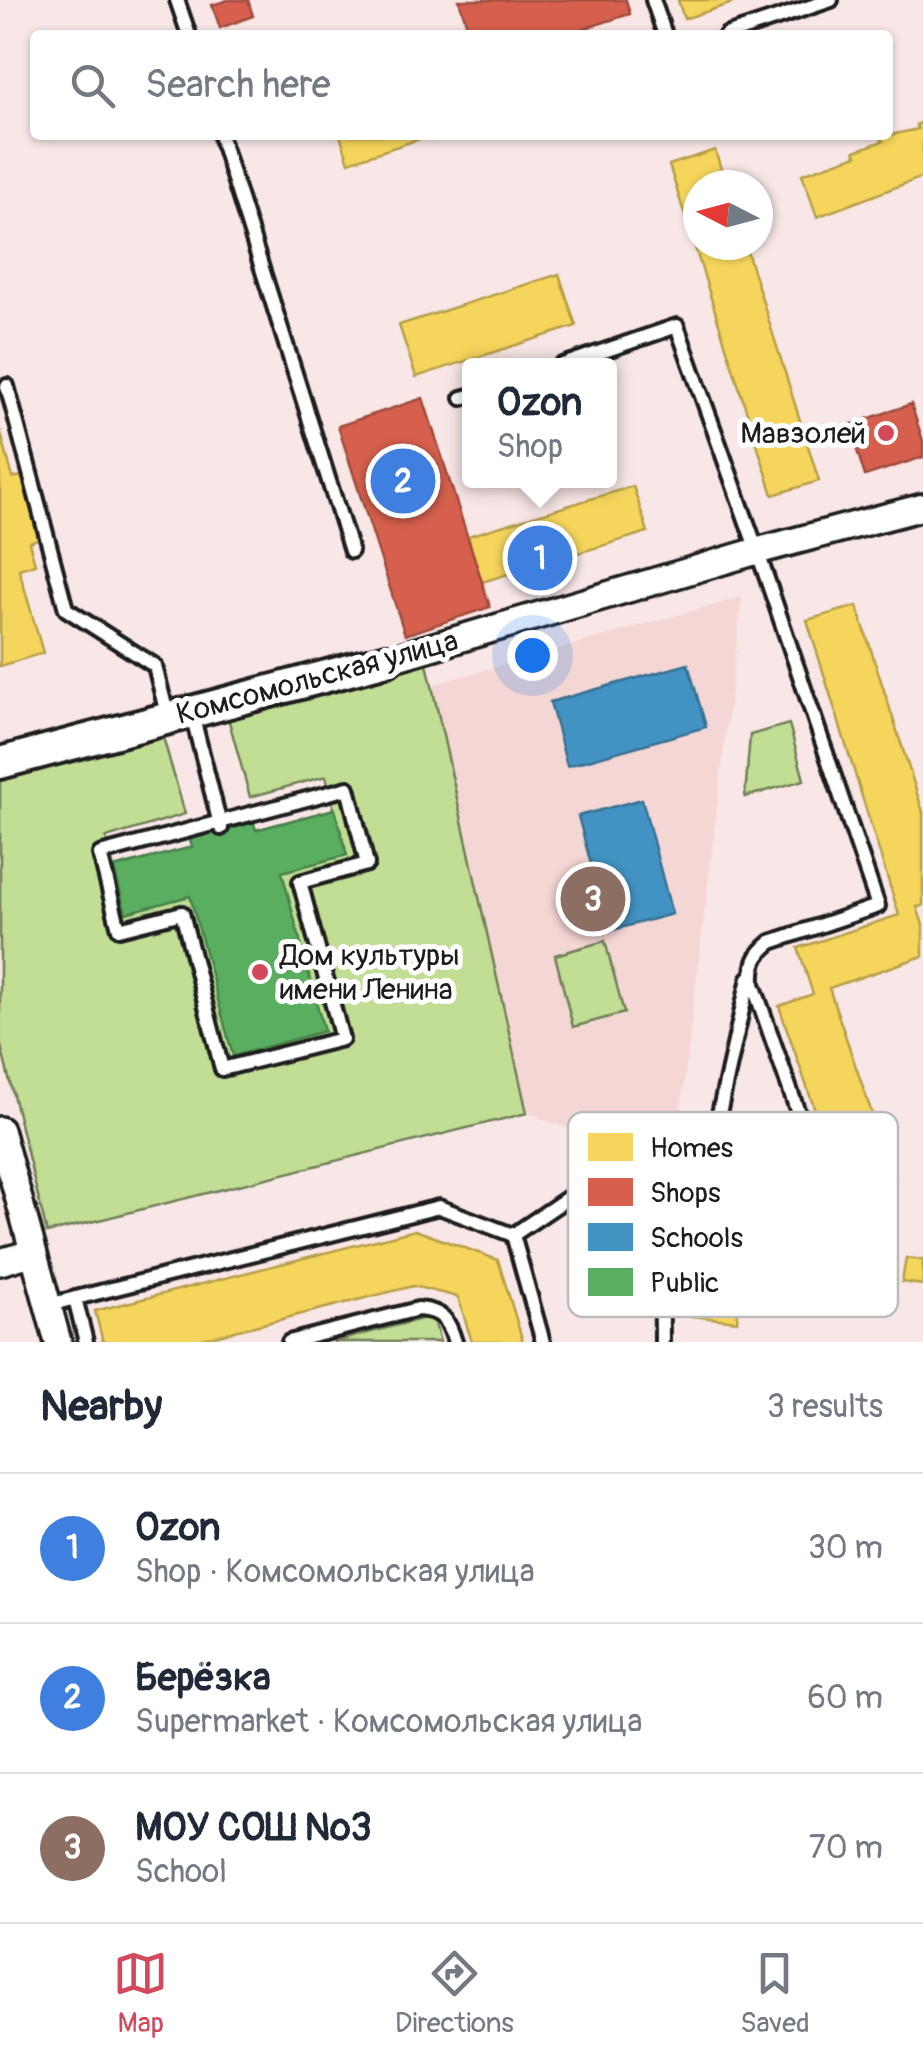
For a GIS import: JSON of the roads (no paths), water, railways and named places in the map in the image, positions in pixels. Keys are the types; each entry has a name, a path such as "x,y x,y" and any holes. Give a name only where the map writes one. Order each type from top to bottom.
{"street":[{"name":"Комсомольская улица","path":"0,763 387,660 923,507"},
{"path":"0,1130 58,1342"},
{"path":"0,1262 31,1253"}],"lane":[{"path":"178,0 187,30"},
{"path":"653,0 663,30"},
{"path":"741,30 831,0"},
{"path":"222,140 351,551"},
{"path":"584,358 678,326 878,906 771,942 759,951 752,964 719,1112"},
{"path":"7,386 66,609 155,666 180,714 220,825"},
{"path":"348,788 367,864 300,882 342,1039 222,1069 182,913 120,929 100,854 220,825 348,788"},
{"path":"752,964 754,984 798,1112"},
{"path":"513,1236 568,1198"},
{"path":"46,1306 439,1206 513,1236"},
{"path":"513,1236 543,1342"},
{"path":"76,1298 86,1342"},
{"path":"289,1342 418,1309 438,1310 449,1321 455,1342"},
{"path":"662,1317 662,1342"}],"place":[{"name":"Мавзолей","path":"886,433"},
{"name":"Берёзка","path":"403,481"},
{"name":"Ozon","path":"540,558"},
{"name":"МОУ СОШ №3","path":"593,899"},
{"name":"Дом культуры имени Ленина","path":"260,972"}]}
